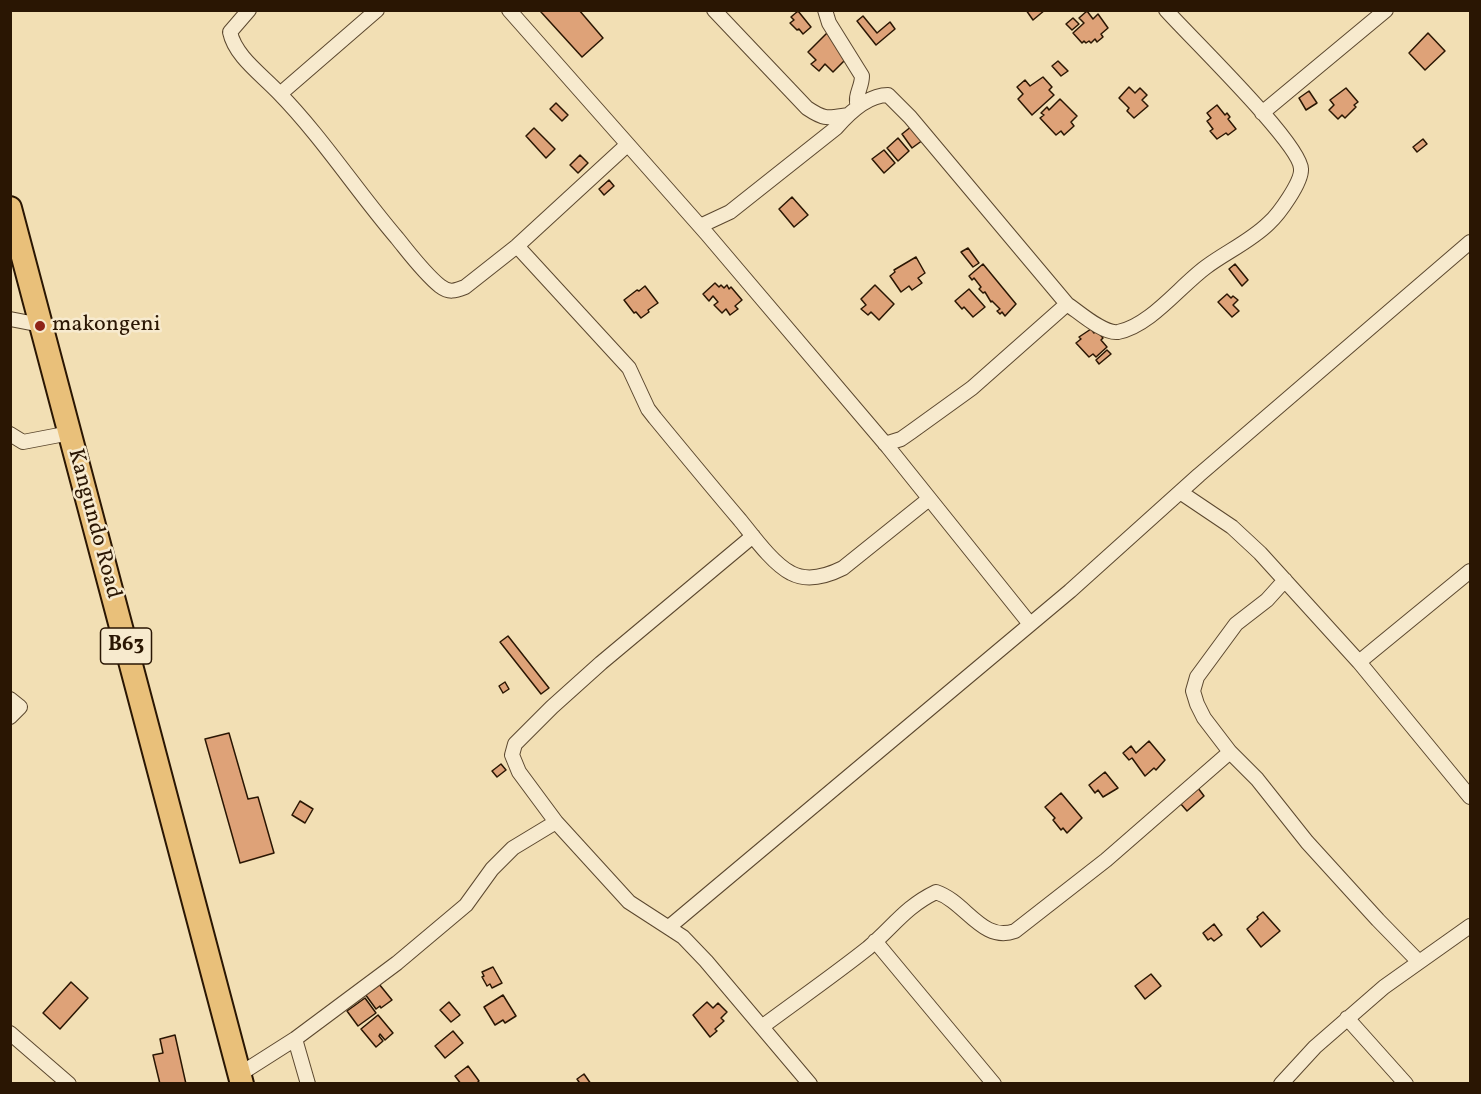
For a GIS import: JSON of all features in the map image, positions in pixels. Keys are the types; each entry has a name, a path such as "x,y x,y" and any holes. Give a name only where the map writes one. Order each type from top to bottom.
{"highway":[{"name":"Kangundo Road","path":"10,208 241,1079"}],"street":[{"path":"249,10 230,32 231,41 324,145 377,215 408,251 448,291 456,291 465,287 517,246 627,145"},
{"path":"280,94 377,10"},
{"path":"509,10 700,226 885,444 1030,624"},
{"path":"714,10 807,108 821,117 832,117 853,111"},
{"path":"825,10 829,23 862,76 853,111"},
{"path":"700,226 730,212 836,128 853,111 874,97 888,95 910,117 1067,304 1106,330 1116,332 1129,328 1148,317 1204,268 1270,223 1282,208 1300,177 1301,169 1299,159 1281,132 1166,10"},
{"path":"1262,112 1386,10"},
{"path":"669,927 1030,624 1470,242"},
{"path":"517,246 629,368 648,409 655,418 753,536 789,572 802,577 819,577 843,568 929,499"},
{"path":"885,444 901,439 972,388 1067,304"},
{"path":"10,319 41,325"},
{"path":"10,434 22,442 70,433"},
{"path":"1180,492 1232,527 1260,553 1359,662 1470,797"},
{"path":"753,536 552,707 515,744 512,755 519,772 556,822 629,902 640,911 669,927 706,961 810,1083"},
{"path":"1359,662 1376,651 1470,572"},
{"path":"1285,580 1267,600 1236,624 1197,677 1193,691 1197,704 1204,718 1230,752 1257,779 1307,842 1419,962"},
{"path":"10,699 20,707 10,717"},
{"path":"763,1026 875,941 904,912 936,892 946,896 991,932 1005,935 1016,931 1106,860 1230,752"},
{"path":"241,1079 397,963 454,916 477,892 492,869 513,848 556,822"},
{"path":"1281,1083 1315,1047 1384,987 1470,926"},
{"path":"875,941 994,1083"},
{"path":"1347,1018 1406,1083"},
{"path":"10,1033 69,1083"},
{"path":"296,1039 308,1083"}],"building":[{"path":"543,10 579,10 603,38 582,57 541,12"},
{"path":"1026,10 1045,10 1033,20"},
{"path":"798,11 811,27 803,34 790,23 794,20 791,17"},
{"path":"1087,11 1093,19 1098,14 1108,28 1097,42 1095,39 1091,43 1084,41 1082,43 1073,33 1084,23 1079,18"},
{"path":"863,16 877,33 890,22 895,29 876,45 857,21"},
{"path":"1073,18 1079,24 1072,30 1066,24"},
{"path":"827,33 845,51 847,58 833,72 825,64 819,71 811,64 816,60 808,52"},
{"path":"1428,33 1445,51 1425,70 1409,53"},
{"path":"1058,61 1068,71 1061,76 1052,66"},
{"path":"1043,77 1052,87 1049,90 1054,95 1032,115 1018,99 1023,94 1017,87 1025,80 1030,86"},
{"path":"1129,87 1135,93 1140,88 1147,95 1142,100 1148,106 1134,118 1127,111 1129,108 1119,98"},
{"path":"1346,88 1358,102 1345,118 1342,115 1338,119 1329,110 1334,105 1330,100"},
{"path":"1309,91 1317,103 1306,110 1299,98"},
{"path":"1060,99 1077,116 1071,122 1074,126 1064,135 1061,131 1056,135 1040,118 1044,115 1041,113 1047,107 1049,110"},
{"path":"556,103 568,115 562,121 550,109"},
{"path":"1217,105 1225,115 1227,113 1230,117 1228,119 1236,129 1217,139 1210,131 1213,129 1207,121 1211,118 1207,113"},
{"path":"912,126 923,140 912,148 902,134"},
{"path":"534,128 555,149 546,158 526,136"},
{"path":"898,138 909,151 898,161 887,148"},
{"path":"1423,139 1427,144 1417,152 1413,147"},
{"path":"884,150 895,163 884,173 872,159"},
{"path":"580,155 588,163 578,173 570,165"},
{"path":"609,180 614,186 604,195 599,189"},
{"path":"792,197 808,215 794,227 779,209"},
{"path":"968,248 979,263 973,267 961,252"},
{"path":"916,257 925,273 918,278 922,283 912,290 909,286 901,292 890,276 895,272 894,270"},
{"path":"983,264 1016,304 1005,316 1002,312 1000,314 997,311 1000,309 991,302 985,292 979,289 981,287 974,278 972,280 969,276"},
{"path":"1235,264 1248,280 1242,286 1229,269"},
{"path":"715,283 719,287 721,285 724,288 727,285 729,289 731,287 742,300 735,306 738,309 730,315 726,309 722,313 714,305 718,302 713,296 709,301 703,294"},
{"path":"875,285 894,304 879,320 871,312 868,315 861,309 866,305 861,299"},
{"path":"645,286 658,303 641,318 624,300"},
{"path":"969,289 985,307 973,317 955,301"},
{"path":"1227,294 1238,300 1233,305 1239,311 1232,317 1218,302"},
{"path":"1091,329 1094,333 1097,331 1107,347 1096,357 1093,354 1089,357 1076,343 1081,339 1079,337"},
{"path":"1107,350 1111,354 1099,364 1096,360"},
{"path":"508,636 549,688 541,694 500,642"},
{"path":"505,682 509,689 503,693 499,686"},
{"path":"229,733 248,799 258,797 274,853 240,863 205,739"},
{"path":"1149,741 1165,760 1156,770 1154,768 1145,776 1132,758 1129,760 1123,753 1131,746 1136,753"},
{"path":"501,764 506,770 497,777 492,771"},
{"path":"1105,772 1118,788 1103,797 1098,790 1095,793 1089,785"},
{"path":"1198,788 1204,796 1187,811 1180,803"},
{"path":"1061,793 1082,818 1067,833 1063,828 1061,830 1053,820 1055,818 1045,807"},
{"path":"300,801 313,809 305,823 292,815"},
{"path":"1263,912 1280,931 1261,947 1247,929"},
{"path":"1214,924 1222,935 1214,941 1211,938 1208,940 1203,933"},
{"path":"493,967 502,983 492,988 490,984 487,986 482,972"},
{"path":"1151,974 1161,986 1145,999 1135,986"},
{"path":"71,982 88,998 60,1029 43,1013"},
{"path":"379,984 392,1000 376,1009 365,994"},
{"path":"503,995 516,1016 505,1023 503,1020 495,1025 484,1007"},
{"path":"365,998 376,1013 358,1026 347,1011"},
{"path":"449,1002 460,1015 451,1022 440,1010"},
{"path":"707,1002 713,1008 718,1003 727,1012 721,1018 724,1021 710,1037 693,1015"},
{"path":"378,1015 393,1033 385,1040 380,1034 383,1041 376,1047 361,1029"},
{"path":"453,1031 463,1043 445,1058 435,1046"},
{"path":"175,1035 186,1084 160,1084 153,1055 163,1053 160,1039"},
{"path":"468,1066 479,1081 476,1084 461,1084 455,1076"},
{"path":"584,1074 591,1084 577,1084 579,1082 577,1079"}],"place":[{"name":"makongeni","path":"40,326"}]}
